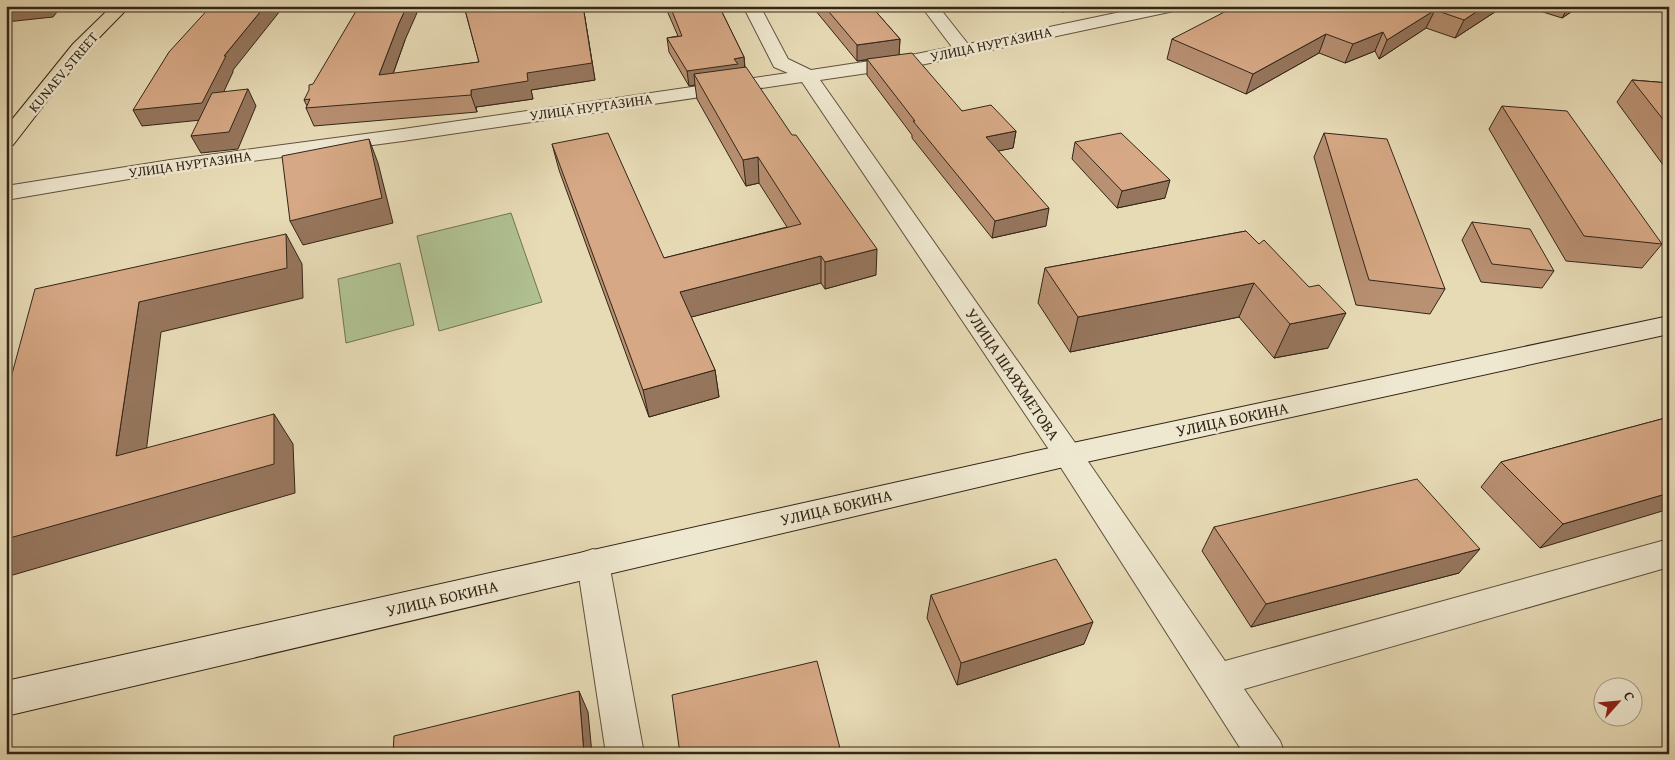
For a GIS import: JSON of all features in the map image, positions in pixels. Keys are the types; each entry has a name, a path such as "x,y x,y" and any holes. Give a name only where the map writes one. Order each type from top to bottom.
{"main road":[{"name":"KUNAEV STREET","path":"6,141 79,48 122,6"}],"street":[{"path":"751,6 781,63 807,75"},
{"path":"929,6 964,50"},
{"name":"УЛИЦА НУРТАЗИНА","path":"6,193 170,166 403,135 916,60 1174,6"},
{"name":"УЛИЦА ШАЯХМЕТОВА","path":"807,75 1068,455 1266,754"},
{"name":"УЛИЦА БОКИНА","path":"6,699 1068,455 1669,325"},
{"path":"1217,680 1669,553"},
{"path":"593,563 626,754"}],"green space":[{"path":"511,213 542,302 439,331 417,236"},
{"path":"400,263 414,325 346,343 338,279"}],"building":[{"path":"211,6 265,6 224,56 226,56 202,103 133,110 169,52"},
{"path":"359,6 407,6 379,75 479,62 464,6 583,6 592,63 527,73 528,81 471,90 471,95 306,108 310,99 304,100 309,90 309,85 313,84"},
{"path":"670,6 719,6 744,57 734,59 738,64 687,71 667,38 682,36"},
{"path":"824,6 871,6 900,39 857,45"},
{"path":"1236,6 1304,6 1307,9 1312,6 1485,6 1464,20 1435,10 1387,40 1383,32 1353,44 1326,34 1253,74 1172,39"},
{"path":"912,53 962,111 991,105 1016,131 986,137 1049,208 995,221 913,121 915,121 867,59"},
{"path":"746,67 792,135 796,135 877,249 825,262 821,256 680,292 715,370 643,390 552,144 608,133 664,258 801,224 758,157 743,160 694,74"},
{"path":"1632,80 1669,83 1669,127"},
{"path":"248,89 229,132 191,136 212,93"},
{"path":"1502,106 1567,111 1662,244 1584,236"},
{"path":"1121,133 1170,180 1122,191 1075,142"},
{"path":"1324,133 1387,139 1445,289 1369,280"},
{"path":"369,139 382,198 290,221 282,156"},
{"path":"1472,222 1530,229 1554,271 1492,264"},
{"path":"1246,231 1259,244 1264,240 1309,287 1319,285 1346,313 1290,324 1254,283 1078,317 1045,268"},
{"path":"286,234 287,268 139,302 116,456 274,414 274,464 6,539 6,396 35,289"},
{"path":"1669,417 1669,493 1563,524 1501,462"},
{"path":"1417,479 1480,549 1266,604 1214,527"},
{"path":"1056,559 1093,622 961,663 931,595"},
{"path":"817,661 841,752 834,754 680,754 672,695"},
{"path":"579,691 584,754 393,754 394,736"}]}
